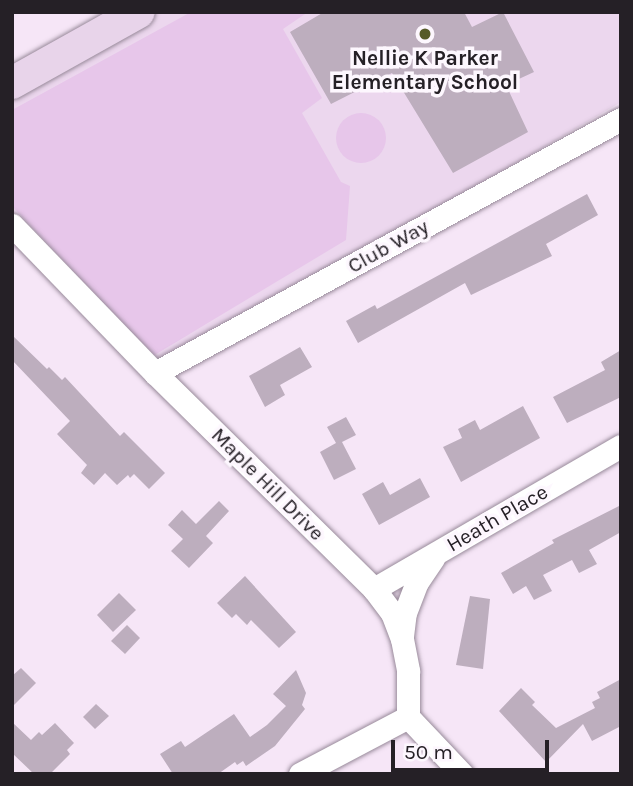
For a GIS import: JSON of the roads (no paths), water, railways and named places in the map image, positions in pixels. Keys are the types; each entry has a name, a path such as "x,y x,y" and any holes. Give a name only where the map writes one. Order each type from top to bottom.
{"street":[{"path":"12,83 139,12"},
{"name":"Club Way","path":"155,373 621,119"},
{"name":"Maple Hill Drive","path":"12,225 155,373 374,589 392,613 402,639 408,671 408,717"},
{"name":"Heath Place","path":"374,589 621,446"},
{"path":"402,639 405,613 417,582 436,553"},
{"path":"300,774 408,717 462,774"}],"place":[{"name":"Nellie K Parker Elementary School","path":"425,34"}]}
